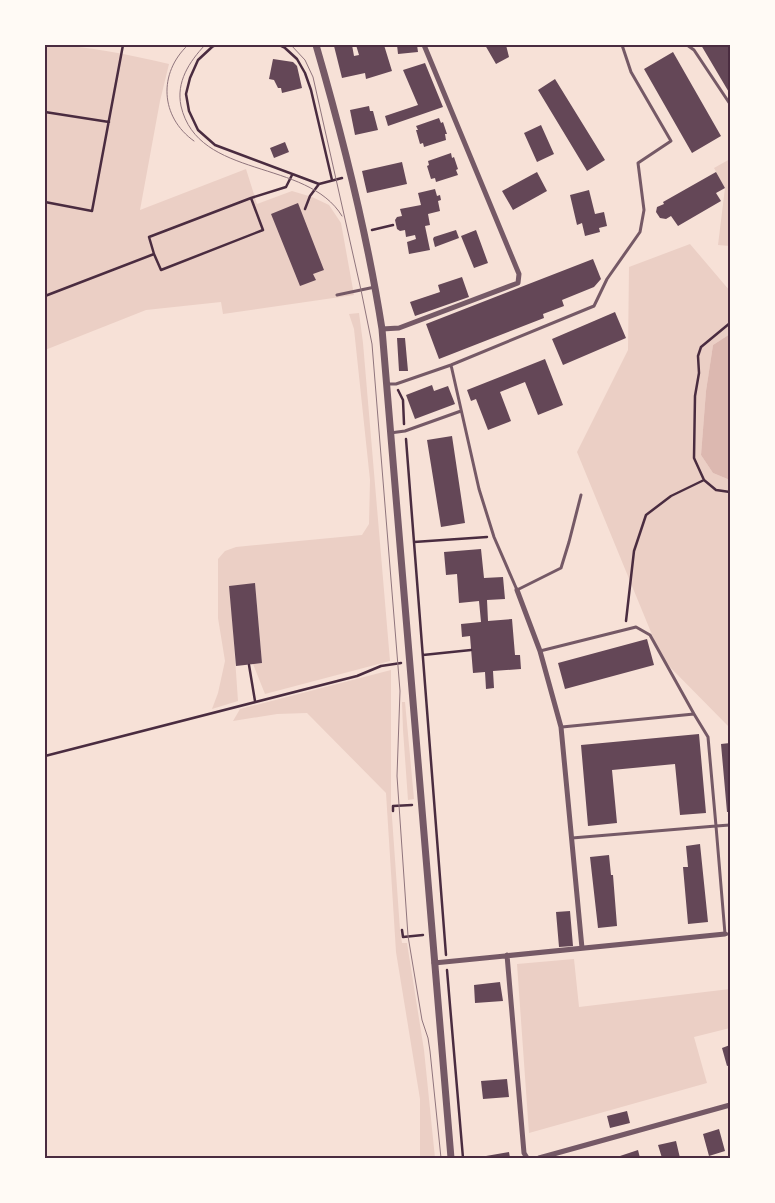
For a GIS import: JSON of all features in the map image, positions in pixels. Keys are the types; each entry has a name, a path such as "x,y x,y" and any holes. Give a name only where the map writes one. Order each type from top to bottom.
{"street":[{"path":"316,45 376,287 382,329 451,1158"},
{"path":"382,329 399,328 518,283 519,274 424,45"},
{"path":"517,590 540,651 561,727 582,948"},
{"path":"434,963 480,956 507,956 538,951 728,934"},
{"path":"507,956 524,1153 527,1158"},
{"path":"538,1158 730,1105"}],"lane":[{"path":"386,384 396,384 451,365 594,306 607,279 640,232 644,210 638,162 671,141 631,72 622,45"},
{"path":"687,45 694,50 730,104"},
{"path":"337,295 376,287"},
{"path":"451,365 479,489 494,536 517,590 561,568 581,495"},
{"path":"390,433 405,431 461,411"},
{"path":"540,651 636,627 650,635 708,737 728,934"},
{"path":"561,727 694,714"},
{"path":"572,838 730,825"}],"path":[{"path":"45,202 92,211 124,45"},
{"path":"216,45 198,60 190,78 186,94 189,111 198,130 215,145 319,184 350,176"},
{"path":"279,45 297,59 305,73 311,90 332,180"},
{"path":"45,112 109,122"},
{"path":"251,198 263,230 161,270 149,238 251,198 286,187 292,175"},
{"path":"305,208 310,196 319,184"},
{"path":"363,232 393,225"},
{"path":"45,296 154,254"},
{"path":"730,323 701,347 698,356 699,373 695,396 694,458 704,480 716,490 730,492"},
{"path":"396,384 403,400 463,1158"},
{"path":"626,630 634,551 646,515 671,496 704,480"},
{"path":"414,542 494,536"},
{"path":"45,756 357,676 381,666 422,655 471,650"},
{"path":"249,665 255,701"},
{"path":"393,811 393,806 409,805"},
{"path":"402,930 403,936 419,935 420,929"}],"shaded area":[{"path":"45,45 92,49 169,64 160,101 140,210 246,169 257,204 292,191 329,205 341,223 354,295 223,314 221,302 146,310 45,350"},
{"path":"730,159 730,246 718,245 725,188 714,168"},
{"path":"690,244 730,291 730,334 713,345 706,391 701,455 713,473 730,480 730,728 662,659 577,452 628,350 629,267"},
{"path":"359,313 390,661 265,694 253,664 262,663 255,584 230,586 238,701 212,709 218,693 225,661 218,618 218,559 225,551 236,547 362,535 369,524 370,480 354,329 349,314"},
{"path":"730,334 730,480 713,473 701,455 706,391 713,345"},
{"path":"391,670 391,803 400,930 402,943 407,943 424,1050 435,1158 420,1158 420,1099 396,952 386,793 307,713 277,714 233,721 240,709"},
{"path":"402,702 405,702 414,799 408,800 403,730"},
{"path":"574,959 579,1007 730,989 730,1028 694,1037 707,1083 529,1133 517,964"}],"building":[{"path":"352,45 354,56 359,55 356,45 384,45 392,71 366,79 365,73 342,78 334,46"},
{"path":"397,45 417,45 418,52 398,54"},
{"path":"485,45 506,45 509,57 496,64"},
{"path":"701,45 730,45 730,94"},
{"path":"673,52 721,136 692,153 644,69"},
{"path":"273,59 293,62 297,66 302,88 282,93 281,88 278,88 274,80 269,79"},
{"path":"425,63 443,107 388,126 385,116 418,105 403,70"},
{"path":"555,79 605,160 587,171 538,90"},
{"path":"369,106 370,111 373,111 378,130 355,135 350,110"},
{"path":"439,118 441,123 443,122 447,134 445,134 446,140 424,147 423,143 420,144 416,126"},
{"path":"541,125 554,154 537,162 524,133"},
{"path":"285,142 289,152 274,158 270,148"},
{"path":"451,153 458,169 456,170 458,175 436,182 435,178 431,179 427,166 429,165 428,161"},
{"path":"402,162 407,184 367,193 362,171"},
{"path":"537,172 547,191 513,210 502,191"},
{"path":"716,172 725,188 716,193 721,201 678,226 671,216 666,219 660,218 656,212 657,207 664,204 663,202"},
{"path":"435,189 437,196 440,195 441,200 438,201 440,211 428,214 430,225 425,226 430,250 409,254 407,242 416,239 415,235 406,237 405,230 400,231 397,229 395,220 397,217 402,216 400,209 421,205 418,193"},
{"path":"589,190 595,214 604,212 607,226 599,228 600,232 585,236 582,223 577,225 570,195"},
{"path":"298,203 324,270 313,274 316,280 300,286 271,214"},
{"path":"456,230 459,238 435,247 434,237"},
{"path":"476,230 488,263 474,268 461,236"},
{"path":"593,259 601,279 594,287 562,300 564,306 543,314 544,318 439,359 426,324"},
{"path":"462,277 469,297 415,316 410,302 440,292 438,285"},
{"path":"615,312 626,338 563,365 552,339"},
{"path":"397,338 405,338 408,371 399,371"},
{"path":"545,359 563,405 538,415 525,382 500,392 511,421 488,430 476,399 471,401 467,390"},
{"path":"432,385 434,391 448,386 455,404 415,419 406,395"},
{"path":"452,436 465,523 441,527 427,440"},
{"path":"481,549 484,578 503,577 505,599 487,600 488,621 512,619 515,655 520,655 521,669 493,671 494,688 486,689 485,672 473,673 470,636 462,637 461,624 481,622 479,601 459,603 457,574 446,575 444,552"},
{"path":"255,583 262,663 236,666 229,586"},
{"path":"647,639 654,665 565,689 558,663"},
{"path":"699,734 706,813 680,815 675,764 612,770 617,823 588,826 581,745"},
{"path":"730,743 730,812 727,812 721,744"},
{"path":"700,844 708,922 688,924 683,867 688,867 686,846"},
{"path":"609,855 611,875 613,875 617,926 598,928 590,857"},
{"path":"570,911 573,946 559,947 556,912"},
{"path":"500,982 503,1001 475,1003 474,985"},
{"path":"730,1045 730,1065 727,1066 722,1048"},
{"path":"507,1079 509,1097 483,1099 481,1081"},
{"path":"627,1111 630,1123 610,1128 607,1116"},
{"path":"719,1129 725,1151 709,1156 703,1134"},
{"path":"676,1141 680,1158 662,1158 658,1145"},
{"path":"638,1150 640,1158 614,1158"},
{"path":"509,1152 510,1158 486,1158 486,1156"}],"tram line":[{"path":"188,45 178,56 172,68 167,94 174,120 194,141"},
{"path":"205,45 189,65 180,89 181,106 191,130 208,146 230,158 304,185 326,198 342,216"},
{"path":"291,45 305,60 313,77 372,344 400,691 397,776 408,936 422,1020 430,1051 441,1158"}]}
